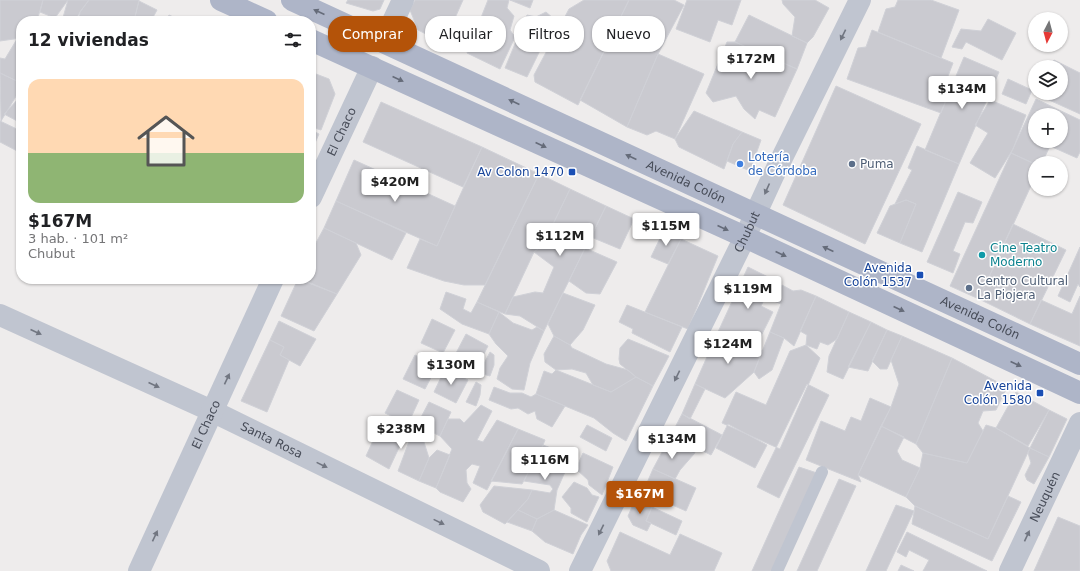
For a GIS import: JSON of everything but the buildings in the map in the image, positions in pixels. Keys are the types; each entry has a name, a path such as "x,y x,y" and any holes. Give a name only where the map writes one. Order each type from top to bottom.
{"main road":[{"path":"221,0 256,16"},
{"name":"Avenida Colón","path":"292,0 328,16"},
{"name":"Avenida Colón","path":"316,42 1080,393"},
{"name":"Avenida Colón","path":"407,52 755,215 1080,364"}],"street":[{"path":"396,16 403,0"},
{"name":"Chubut","path":"580,571 745,238 860,0"},
{"name":"El Chaco","path":"316,186 372,67"},
{"name":"El Chaco","path":"139,571 271,284"},
{"name":"Santa Rosa","path":"0,315 212,411 539,571"},
{"name":"Neuquén","path":"1010,571 1080,423"}],"lane":[{"path":"777,571 822,472"}],"place":[{"name":"Lotería de Córdoba","path":"740,164"},
{"name":"Puma","path":"852,164"},
{"name":"Av Colon 1470","path":"572,172"},
{"name":"Cine Teatro Moderno","path":"982,255"},
{"name":"Avenida Colón 1537","path":"920,275"},
{"name":"Centro Cultural La Piojera","path":"969,288"},
{"name":"Avenida Colón 1580","path":"1040,393"}]}
